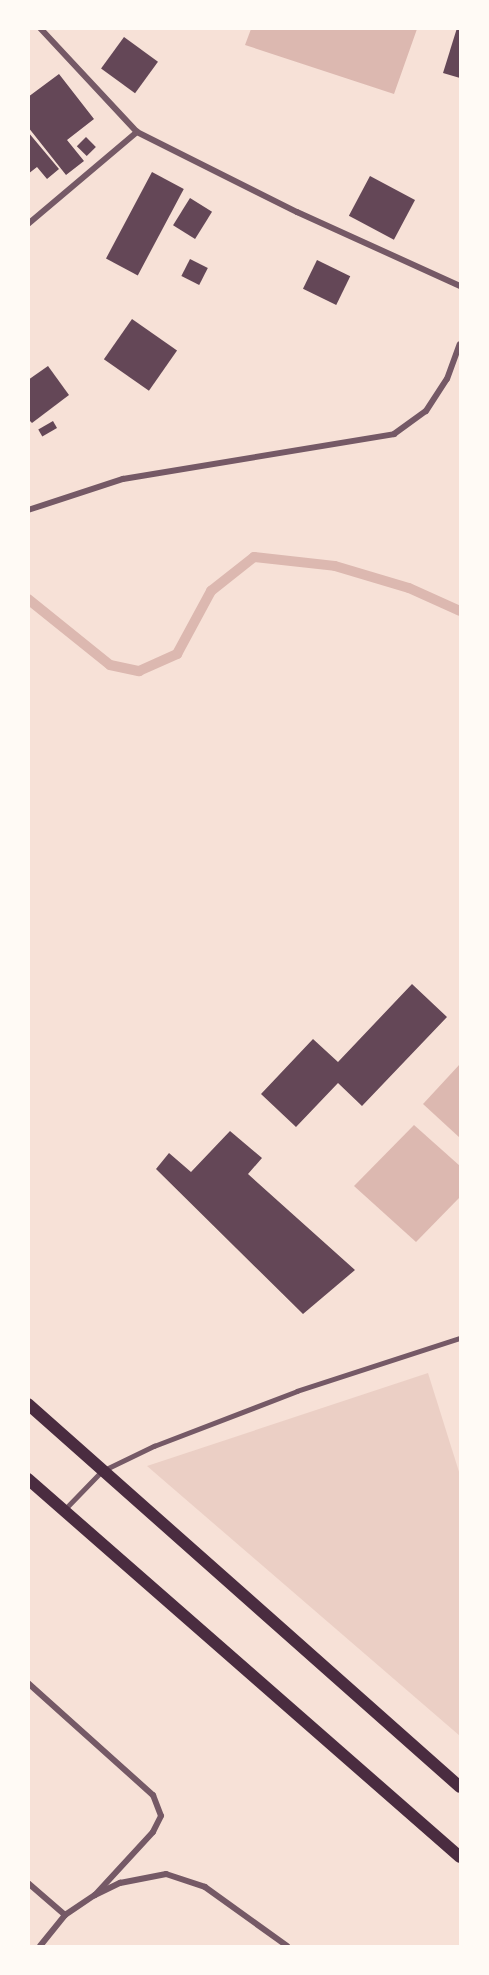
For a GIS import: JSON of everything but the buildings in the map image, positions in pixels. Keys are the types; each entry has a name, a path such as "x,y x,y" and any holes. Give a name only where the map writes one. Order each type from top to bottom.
{"main road":[{"path":"28,1404 460,1787"},
{"path":"28,1479 460,1857"}],"street":[{"path":"40,28 137,132 297,212 460,286"},
{"path":"28,224 137,132"},
{"path":"28,510 123,478 394,434 426,411 447,379 460,344"},
{"path":"28,1683 153,1795 161,1816 153,1832 96,1895"},
{"path":"40,1947 65,1915 96,1895 120,1883 166,1874 205,1887 287,1947"},
{"path":"28,1883 65,1915"}],"lane":[{"path":"64,1510 102,1471 154,1446 297,1391 460,1338"}],"shaded area":[{"path":"251,28 417,29 394,94 245,45"},
{"path":"460,1064 460,1138 423,1104"},
{"path":"414,1125 460,1166 460,1197 416,1242 354,1186"},
{"path":"428,1373 460,1475 460,1736 147,1466"}],"waterway":[{"path":"28,599 110,665 139,671 177,654 211,591 254,557 335,566 409,588 460,611"}]}
